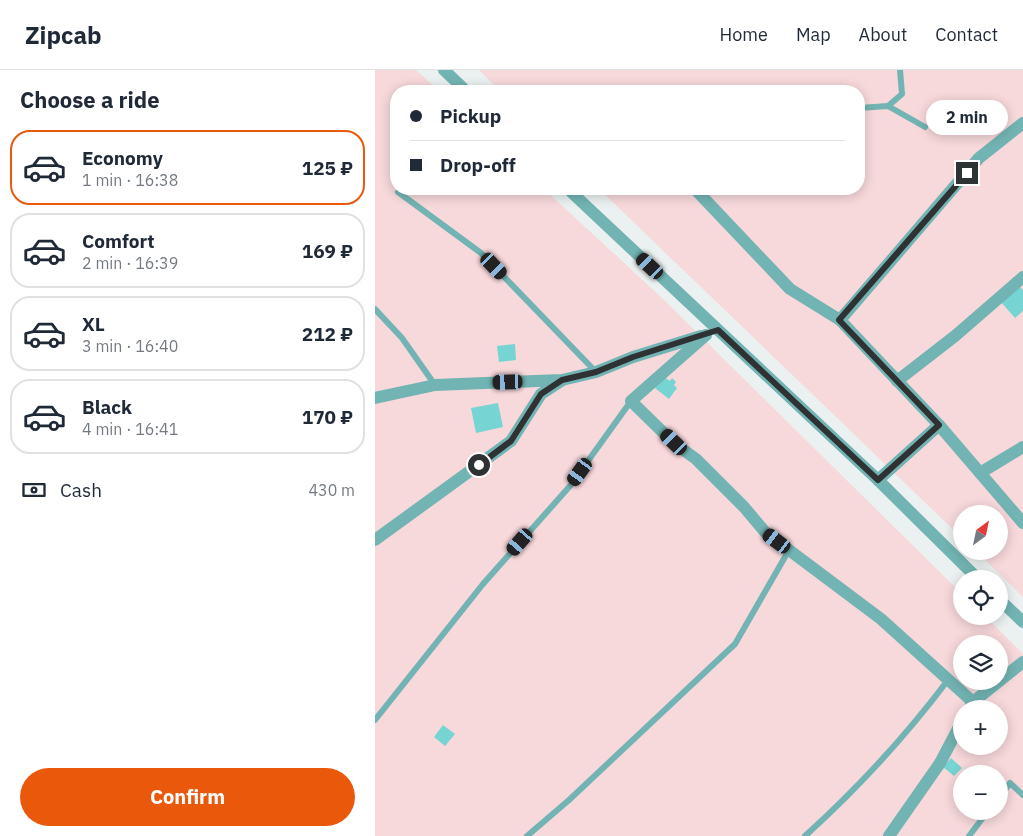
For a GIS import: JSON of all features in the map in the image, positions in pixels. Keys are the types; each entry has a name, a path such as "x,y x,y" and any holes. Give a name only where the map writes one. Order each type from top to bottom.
{"street":[{"path":"444,70 459,85"},
{"path":"839,320 979,158 1023,123"},
{"path":"574,195 712,332 878,480 969,570"},
{"path":"701,195 790,289 839,320 939,425 1023,523"},
{"path":"897,381 955,336 1023,277"},
{"path":"375,398 435,385 562,380 596,372 633,357 712,332"},
{"path":"712,332 631,401 674,442 696,459 744,507 765,532 881,619 948,680 966,700"},
{"path":"375,540 511,441 541,394 562,380"},
{"path":"878,480 939,425"},
{"path":"980,473 1023,447"},
{"path":"1008,608 1023,622"},
{"path":"977,700 1023,662"},
{"path":"889,836 940,763 953,738"}],"lane":[{"path":"888,106 902,94 900,70"},
{"path":"865,108 888,106 925,127"},
{"path":"402,195 481,253 596,372"},
{"path":"375,309 402,338 435,385"},
{"path":"375,720 483,584 570,486 631,401"},
{"path":"527,836 569,800 735,644 789,550"},
{"path":"805,836 836,808 914,725 948,680"},
{"path":"1008,787 1011,783 1023,795"},
{"path":"969,836 981,820"}],"shaded area":[{"path":"375,70 416,70 432,85 390,85 390,195 550,195 662,298 953,585 953,625 994,625 1004,635 953,635 953,690 1008,690 1008,639 1023,654 1023,836 375,836"},
{"path":"479,70 1023,70 1023,597 1008,582 1008,570 995,570 985,560 1008,560 1008,505 953,505 953,529 605,195 865,195 865,85 494,85"}],"building":[{"path":"1020,287 1023,290 1023,311 1015,318 1001,302"},
{"path":"515,344 516,360 499,362 497,346"},
{"path":"664,377 670,381 672,378 676,382 674,385 677,388 669,399 655,388"},
{"path":"498,403 503,427 476,433 471,408"},
{"path":"443,725 455,734 445,746 434,737"},
{"path":"951,758 959,765 953,765 953,775 943,767"}],"route":[{"path":"479,465 511,441 541,394 562,380 596,372 633,357 718,330 878,480 939,425 839,320 967,173"}]}
